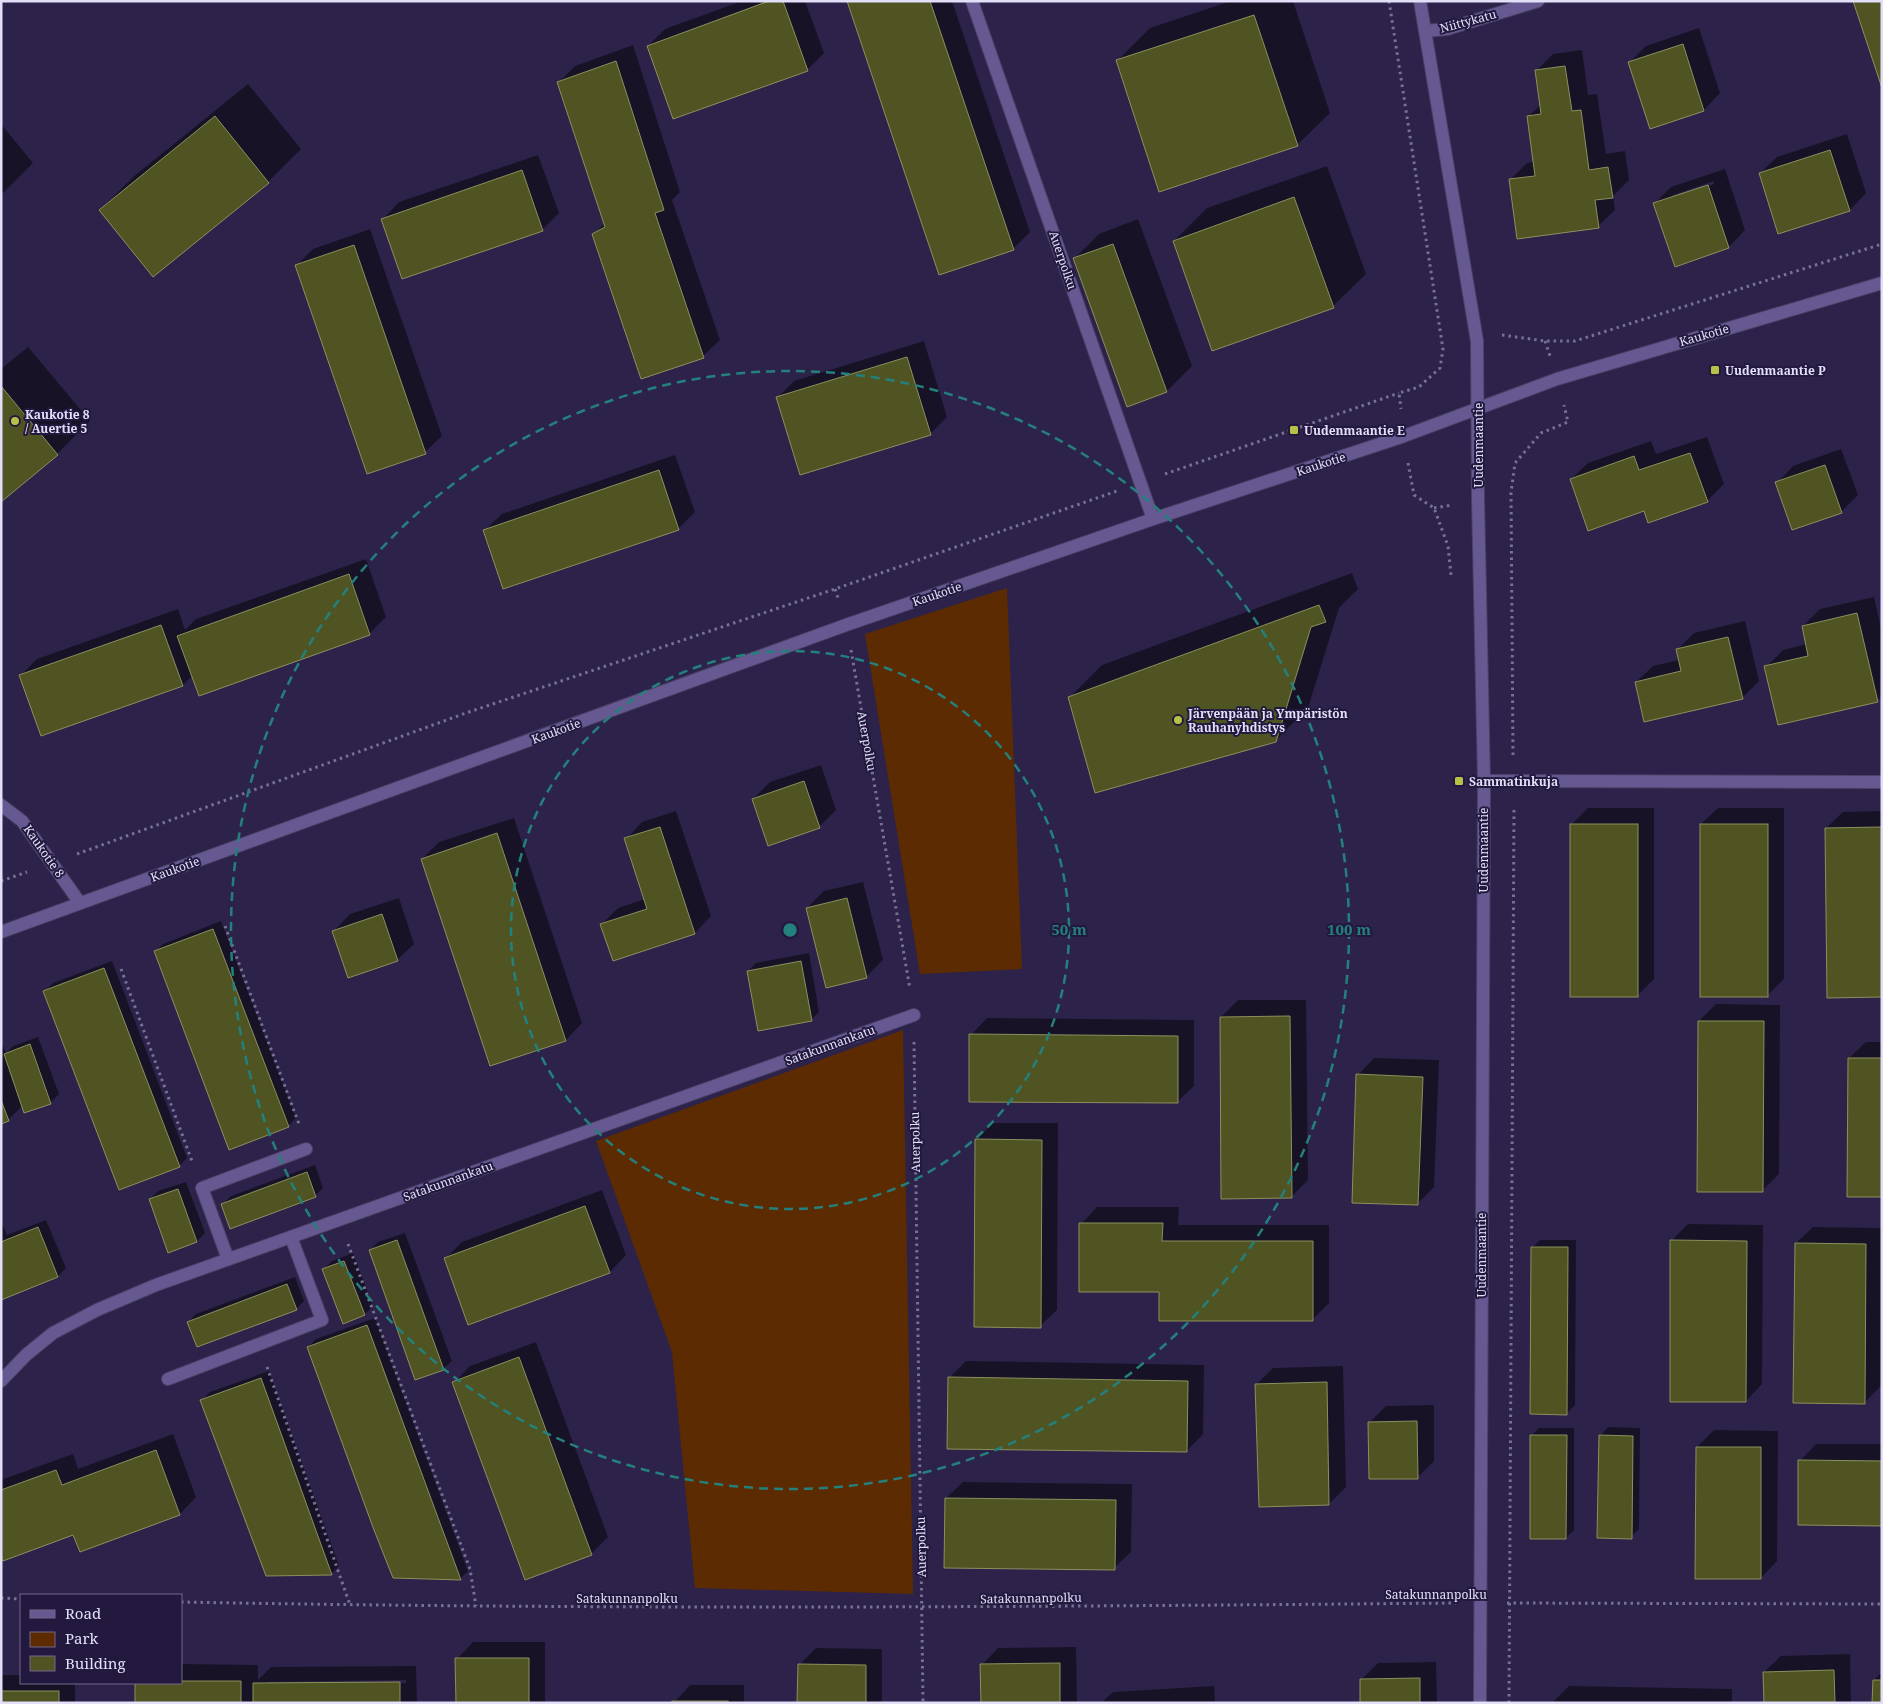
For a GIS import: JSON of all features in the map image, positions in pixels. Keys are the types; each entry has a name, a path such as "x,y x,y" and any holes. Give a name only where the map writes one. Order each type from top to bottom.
{"street":[{"name":"Auerpolku","path":"972,1 1154,519"},
{"name":"Uudenmaantie","path":"1420,1 1477,341 1478,509 1484,781 1480,1703"},
{"name":"Niittykatu","path":"1425,31 1447,29 1538,1"},
{"name":"Kaukotie","path":"1,932 846,626 1154,519 1404,436 1557,379 1882,283"},
{"path":"1484,781 1882,782"},
{"name":"Kaukotie 8","path":"1,805 22,821 80,903"},
{"name":"Satakunnankatu","path":"1,1381 26,1355 53,1333 98,1310 156,1285 914,1015"},
{"path":"228,1259 202,1188 306,1149"},
{"path":"168,1379 322,1320 291,1237"}],"path":[{"path":"1,881 466,713 835,589 1419,387 1440,368 1443,349 1388,1"},
{"path":"1502,334 1545,340 1575,341 1882,244"},
{"path":"1509,1703 1514,781 1511,493 1515,462 1541,433 1568,422 1545,340"},
{"path":"1399,393 1414,495 1434,508 1448,546 1452,584"},
{"name":"Auerpolku","path":"835,589 846,626 914,1011 923,1703"},
{"path":"225,926 300,1126 306,1149"},
{"path":"121,969 202,1188"},
{"path":"339,1220 470,1570 476,1606"},
{"path":"259,1344 350,1605"},
{"path":"1,1598 20,1599"},
{"name":"Satakunnanpolku","path":"182,1602 350,1605 922,1608 1458,1602 1458,1612"},
{"name":"Satakunnanpolku","path":"1480,1602 1882,1604"}],"green space":[{"path":"1007,588 1022,969 920,974 865,634"},
{"path":"903,1030 913,1594 695,1588 672,1352 596,1141"}],"building":[{"path":"769,1 783,1 808,71 673,119 647,46"},
{"path":"847,1 930,1 1014,250 939,275"},
{"path":"1853,1 1882,1 1882,88"},
{"path":"1254,15 1298,146 1159,192 1116,60"},
{"path":"1683,44 1704,111 1650,129 1628,62"},
{"path":"616,61 664,210 655,213 704,358 641,379 592,234 605,227 557,82"},
{"path":"1565,66 1572,111 1581,110 1589,170 1608,167 1613,198 1595,200 1599,228 1517,239 1509,179 1535,176 1527,116 1541,114 1535,70"},
{"path":"215,116 269,183 153,277 99,210"},
{"path":"1830,150 1850,211 1778,234 1759,173"},
{"path":"522,170 543,231 402,279 381,219"},
{"path":"1708,185 1729,248 1675,267 1653,203"},
{"path":"1294,197 1334,308 1212,351 1173,241"},
{"path":"1113,244 1167,392 1127,407 1073,258"},
{"path":"354,245 426,454 367,474 295,265"},
{"path":"907,357 931,435 800,475 776,397"},
{"name":"Kaukotie 8 / Auertie 5","path":"1,386 58,455 1,502"},
{"path":"1690,453 1708,502 1648,523 1644,511 1588,531 1570,479 1634,456 1639,470"},
{"path":"1825,465 1842,513 1792,530 1775,482"},
{"path":"659,470 679,530 503,589 483,530"},
{"path":"349,574 370,635 199,696 177,636"},
{"name":"Järvenpään ja Ympäristön Rauhanyhdistys","path":"1319,605 1326,622 1311,627 1276,742 1095,793 1068,697"},
{"path":"1857,613 1878,702 1778,725 1764,666 1808,656 1802,626"},
{"path":"161,625 183,686 41,736 19,675"},
{"path":"1728,637 1743,699 1644,722 1635,682 1681,671 1676,649"},
{"path":"804,781 820,828 768,846 752,799"},
{"path":"1570,824 1638,824 1638,997 1570,997"},
{"path":"1700,824 1768,824 1768,997 1700,997"},
{"path":"660,827 695,934 613,961 600,924 647,909 624,838"},
{"path":"1882,827 1882,997 1827,998 1825,828"},
{"path":"497,833 566,1041 490,1066 421,859"},
{"path":"847,898 867,978 826,988 806,908"},
{"path":"382,914 398,961 348,978 332,931"},
{"path":"213,929 289,1127 229,1150 154,951"},
{"path":"801,961 812,1021 758,1031 747,971"},
{"path":"104,968 180,1167 119,1190 43,991"},
{"path":"1290,1016 1292,1198 1221,1199 1220,1017"},
{"path":"1698,1021 1764,1021 1763,1192 1697,1192"},
{"path":"969,1034 1178,1036 1178,1103 969,1102"},
{"path":"30,1044 51,1104 24,1113 4,1054"},
{"path":"1848,1058 1882,1058 1882,1197 1847,1197"},
{"path":"1356,1074 1423,1077 1418,1205 1352,1203"},
{"path":"1,1100 9,1121 1,1124"},
{"path":"975,1139 1042,1140 1041,1328 974,1327"},
{"path":"307,1172 316,1197 230,1229 221,1204"},
{"path":"178,1189 197,1242 168,1253 149,1199"},
{"path":"585,1206 610,1273 468,1325 444,1258"},
{"path":"1079,1223 1163,1223 1162,1241 1313,1241 1313,1321 1159,1321 1159,1292 1079,1292"},
{"path":"38,1227 58,1277 1,1300 1,1242"},
{"path":"397,1240 444,1370 415,1380 369,1250"},
{"path":"1670,1240 1747,1241 1746,1402 1670,1402"},
{"path":"1795,1243 1866,1244 1865,1404 1793,1403"},
{"path":"1531,1247 1568,1247 1567,1415 1530,1414"},
{"path":"344,1261 365,1315 343,1324 322,1269"},
{"path":"287,1284 297,1310 197,1347 187,1322"},
{"path":"367,1325 461,1580 393,1578 374,1530 307,1347"},
{"path":"519,1357 592,1555 525,1580 452,1382"},
{"path":"948,1377 1188,1381 1187,1452 947,1449"},
{"path":"261,1378 332,1575 266,1576 200,1400"},
{"path":"1327,1382 1329,1505 1259,1507 1255,1384"},
{"path":"1417,1421 1418,1479 1369,1479 1368,1422"},
{"path":"1530,1435 1567,1435 1566,1539 1530,1539"},
{"path":"1599,1435 1633,1436 1632,1539 1597,1538"},
{"path":"1696,1447 1761,1447 1761,1579 1695,1579"},
{"path":"156,1450 180,1515 80,1552 73,1535 3,1561 1,1557 1,1490 56,1470 62,1485"},
{"path":"1798,1460 1882,1461 1882,1526 1798,1525"},
{"path":"945,1498 1116,1500 1115,1570 944,1568"},
{"path":"455,1658 529,1658 529,1703 456,1703"},
{"path":"1060,1663 1060,1703 981,1703 980,1664"},
{"path":"798,1664 866,1665 866,1703 797,1703"},
{"path":"1834,1670 1835,1703 1764,1703 1763,1672"},
{"path":"1420,1678 1420,1703 1360,1703 1360,1679"},
{"path":"1873,1680 1882,1680 1882,1703 1872,1703"},
{"path":"182,1681 241,1681 241,1703 135,1703 135,1684 182,1684"},
{"path":"400,1682 400,1703 253,1703 253,1683"},
{"path":"1,1691 59,1691 59,1703 1,1703"},
{"path":"672,1701 728,1701 728,1703 672,1703"}],"place":[{"name":"Uudenmaantie P","path":"1715,370"},
{"name":"Kaukotie 8 / Auertie 5","path":"15,421"},
{"name":"Uudenmaantie E","path":"1294,430"},
{"name":"Järvenpään ja Ympäristön Rauhanyhdistys","path":"1178,720"},
{"name":"Sammatinkuja","path":"1459,781"}]}
